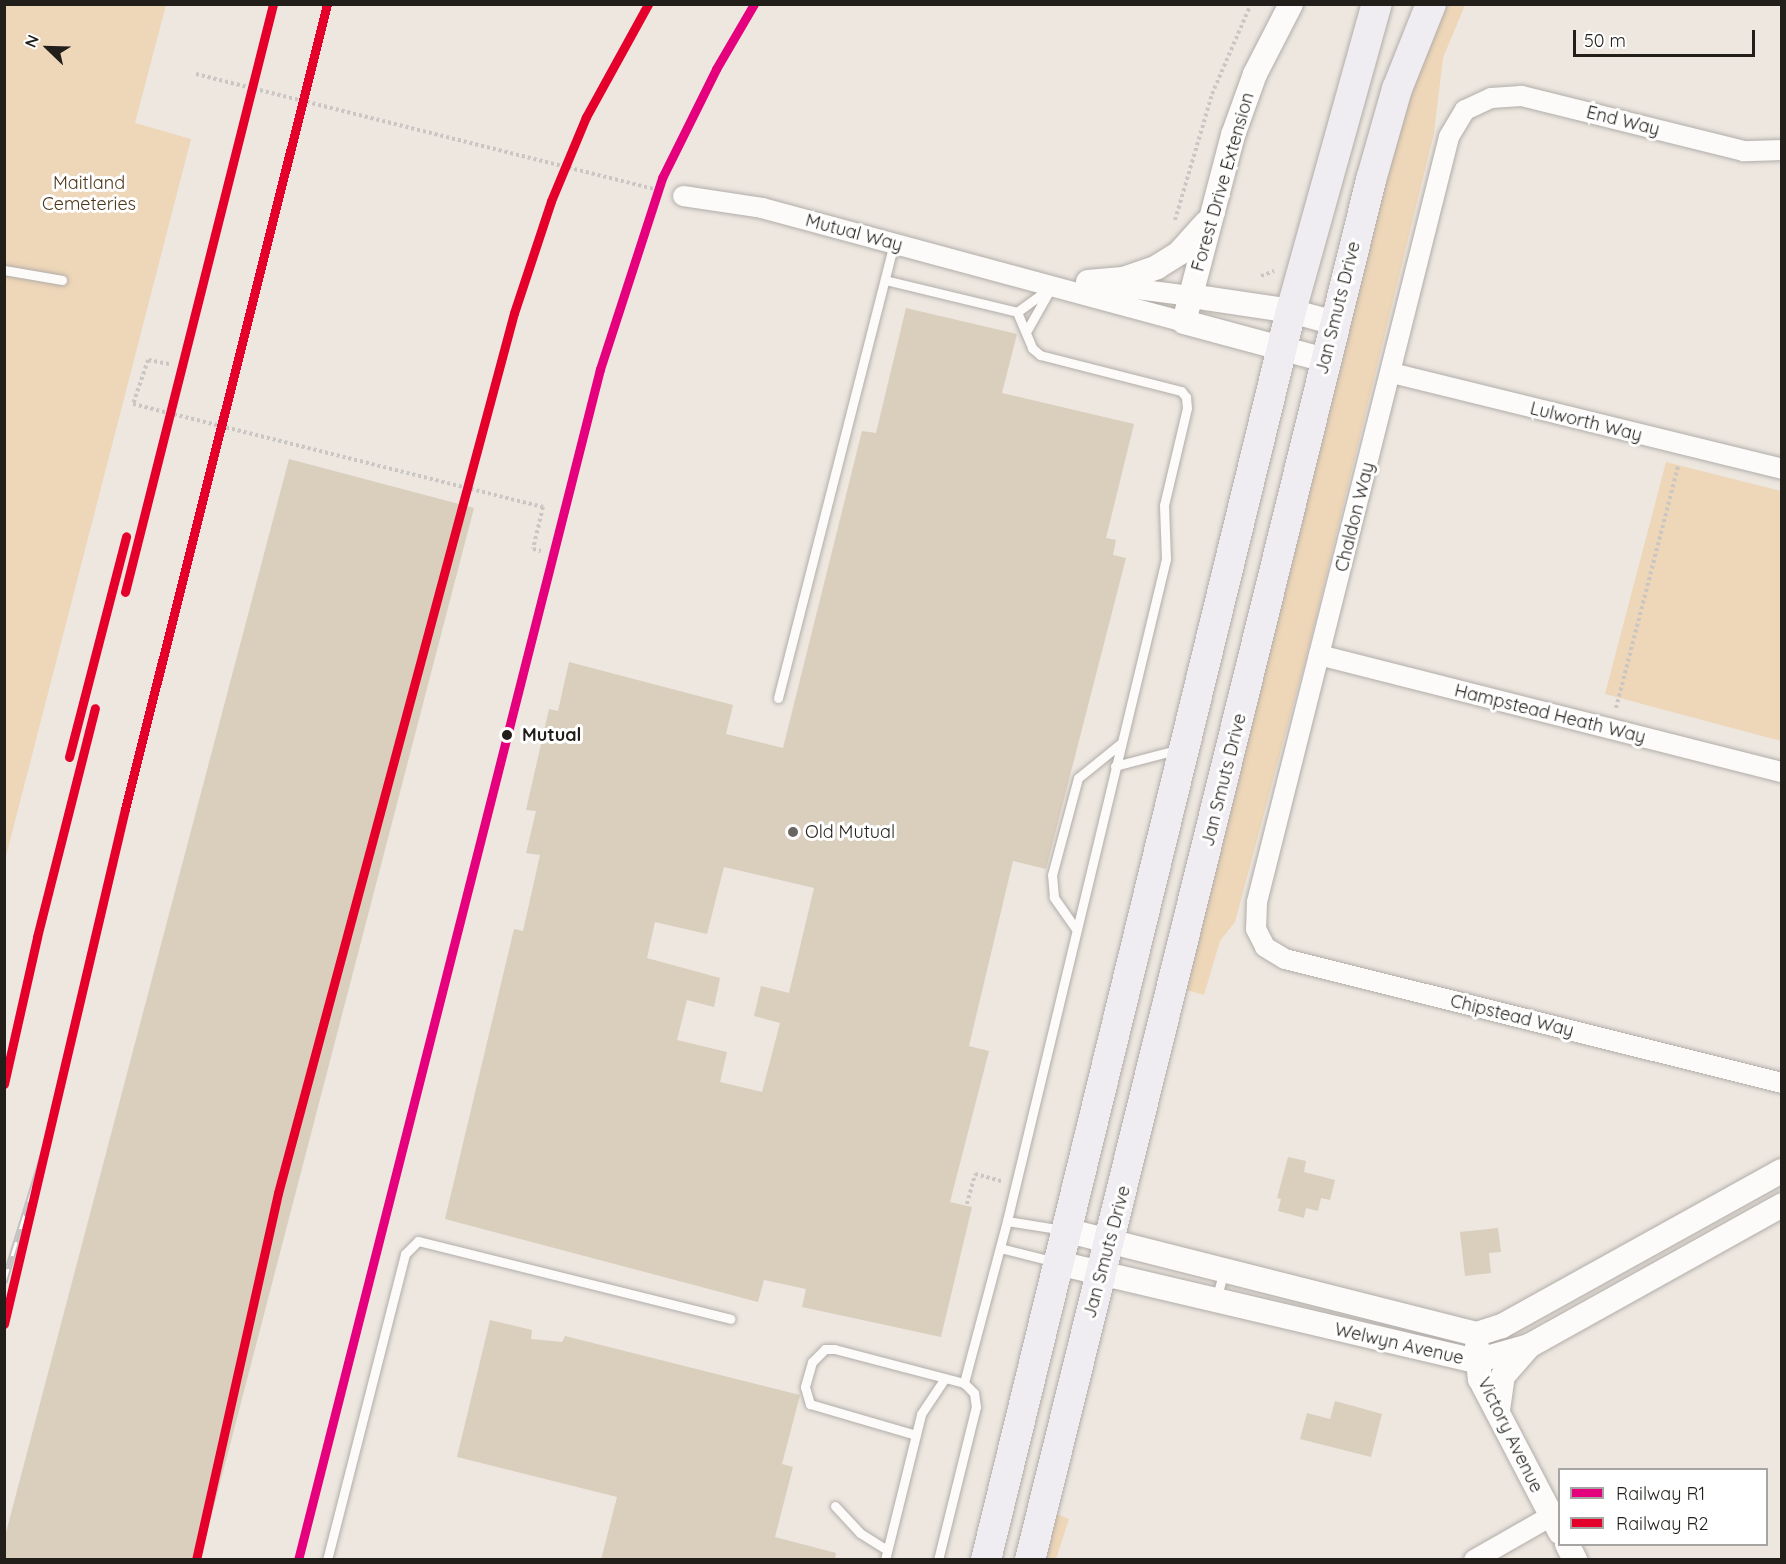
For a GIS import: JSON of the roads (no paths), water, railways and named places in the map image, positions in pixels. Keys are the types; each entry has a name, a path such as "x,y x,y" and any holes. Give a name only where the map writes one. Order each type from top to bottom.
{"main road":[{"path":"986,1560 1291,311 1377,4"},
{"name":"Jan Smuts Drive","path":"1030,1560 1325,360 1397,89 1431,4"}],"street":[{"name":"Forest Drive Extension","path":"1191,296 1243,104 1291,4"},
{"name":"End Way","path":"1465,110 1491,98 1521,96 1744,151 1782,150"},
{"name":"Chaldon Way","path":"1256,929 1257,902 1392,373 1449,137 1465,110"},
{"name":"Mutual Way","path":"684,196 762,208 1325,360"},
{"path":"1088,282 1123,279 1157,267 1191,241 1212,214"},
{"name":"Mutual Way","path":"1022,279 1088,282 1191,296 1291,311 1335,323"},
{"path":"1184,322 1191,296"},
{"name":"Lulworth Way","path":"1392,373 1782,469"},
{"name":"Hampstead Heath Way","path":"1319,655 1782,772"},
{"name":"Chipstead Way","path":"1256,929 1265,947 1285,959 1782,1083"},
{"name":"Welwyn Avenue","path":"1065,1230 1477,1334 1502,1326 1782,1171"},
{"name":"Welwyn Avenue","path":"1058,1263 1101,1275 1476,1361 1530,1346 1782,1205"},
{"name":"Victory Avenue","path":"1477,1334 1476,1361 1480,1379 1555,1524"},
{"path":"1497,1410 1503,1376 1530,1346"},
{"path":"1474,1560 1555,1524"},
{"path":"1568,1546 1575,1560"}],"lane":[{"path":"778,698 894,244"},
{"path":"4,270 62,280"},
{"path":"885,280 1017,312"},
{"path":"1017,312 1052,286"},
{"path":"1026,332 1052,286"},
{"path":"964,1383 1007,1221 1166,559 1164,505 1186,397 1172,389 1040,355 1032,348 1017,312"},
{"path":"1076,929 1054,897 1052,875 1078,778 1120,744"},
{"path":"1115,766 1185,748"},
{"path":"1007,1221 1065,1230"},
{"path":"327,1560 405,1254 418,1240 730,1319"},
{"path":"1000,1248 1058,1263"},
{"path":"1216,1301 1224,1271"},
{"path":"916,1435 810,1404 806,1387 812,1362 825,1349 834,1349 964,1383 974,1393 976,1407 939,1560"},
{"path":"835,1506 860,1533 886,1555 916,1435 929,1398 945,1378"}],"railway":[{"path":"4,1282 48,1139"}],"rail line":[{"name":"R2","path":"125,592 273,4"},
{"name":"R2","path":"4,1324 125,809 327,4"},
{"name":"R2","path":"196,1560 278,1193 514,313 551,201 586,117 648,4"},
{"name":"R1","path":"298,1560 600,369 662,178 716,69 754,4"},
{"name":"R2","path":"69,757 126,536"},
{"name":"R2","path":"4,1084 37,937 95,708"}],"place":[{"name":"Mutual","path":"507,735"},
{"name":"Old Mutual","path":"793,832"}],"park label":[{"name":"Maitland Cemeteries","path":"89,194"}]}
